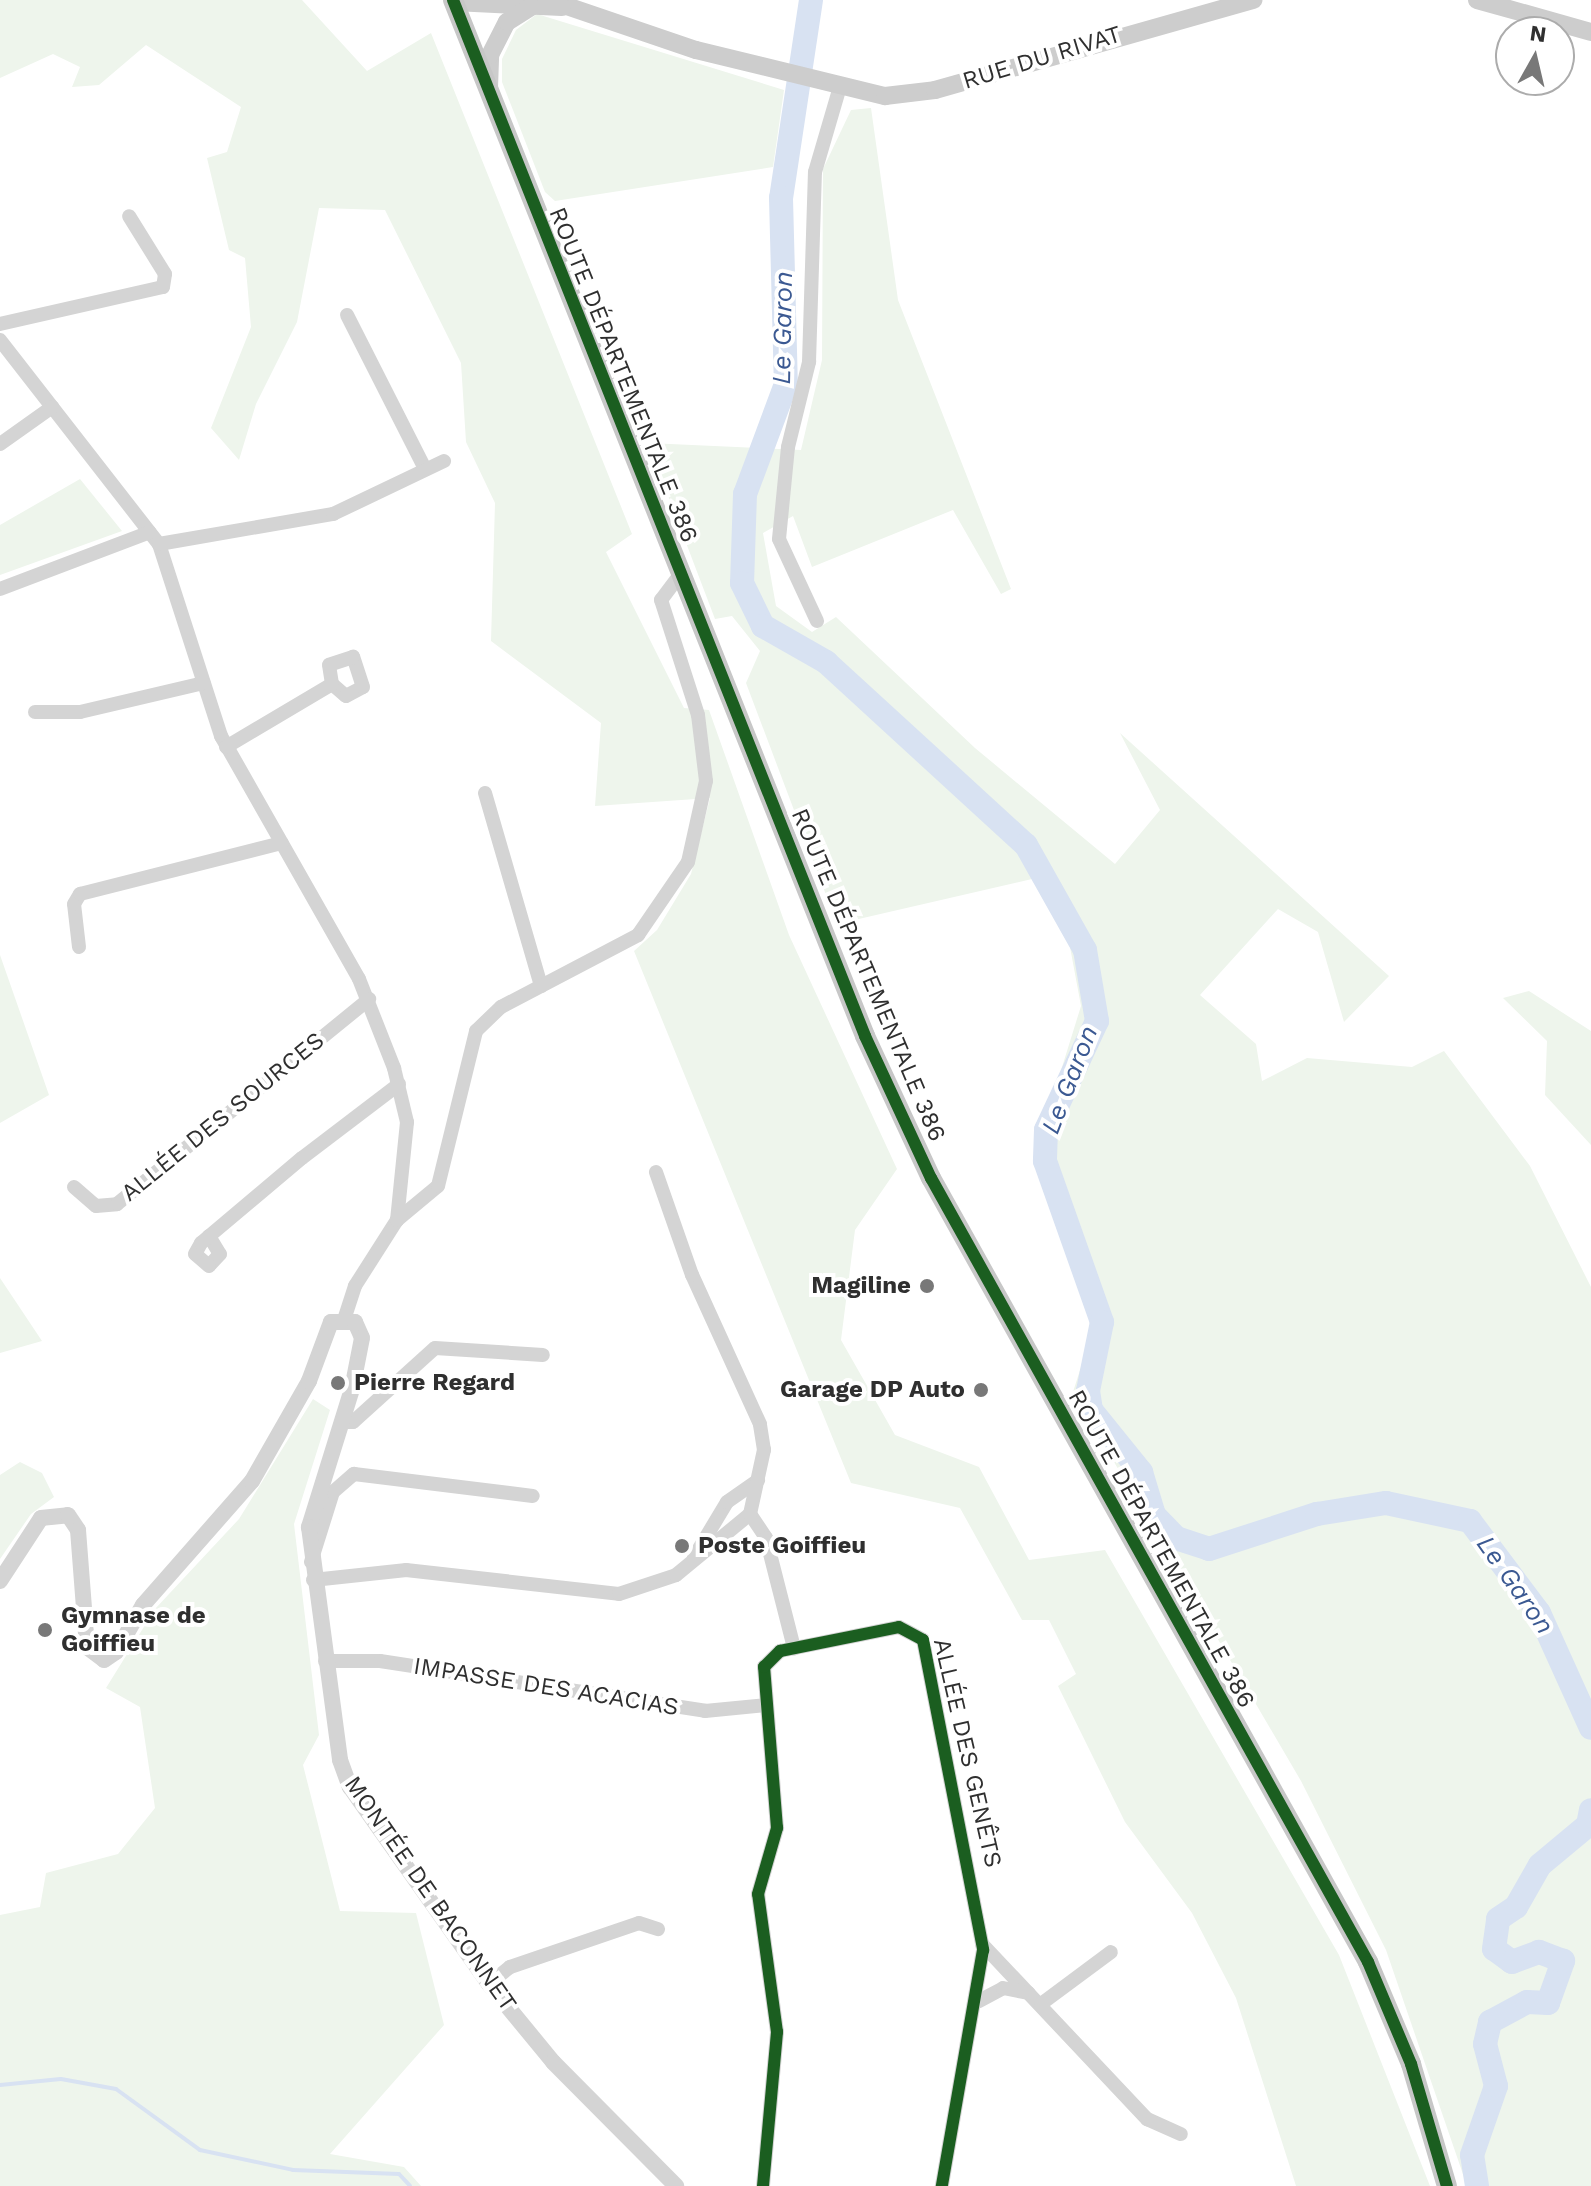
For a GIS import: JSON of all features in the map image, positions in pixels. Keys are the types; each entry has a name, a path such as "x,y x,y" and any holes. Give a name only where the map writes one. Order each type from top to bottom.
{"main road":[{"name":"RUE DU RIVAT","path":"453,1 550,4 833,88 885,96 935,90 1254,0"},
{"path":"1477,0 1591,32"},
{"name":"ROUTE DÉPARTEMENTALE 386","path":"453,1 679,576 865,1036 931,1178 1368,1962 1411,2064 1447,2186"},
{"path":"489,95 490,55 507,22 550,4"}],"street":[{"path":"817,621 779,539 788,447 809,362 815,172 833,88"},
{"path":"0,324 163,287 165,274 129,216"},
{"path":"347,315 425,469"},
{"path":"0,340 155,538 226,747 369,999 399,1084 407,1122 397,1220"},
{"path":"0,444 52,407"},
{"path":"0,589 155,538 333,514 444,461"},
{"path":"0,1581 41,1518 68,1515 78,1530 87,1647 104,1660 116,1652 143,1605 252,1481 309,1381 327,1329 345,1317 355,1286 397,1220 438,1186 476,1031 541,986 638,935 669,898 700,830 706,781 698,715 661,600 679,576"},
{"path":"35,712 80,712 204,683"},
{"path":"226,747 332,684"},
{"path":"485,793 541,986"},
{"path":"79,947 74,904 80,894 282,843"},
{"name":"ALLÉE DES SOURCES","path":"74,1187 96,1206 117,1204 369,999"},
{"path":"209,1236 399,1084"},
{"path":"656,1172 760,1424 758,1480 750,1514 724,1542 694,1557"},
{"name":"MONTÉE DE BACONNET","path":"345,1317 362,1338 342,1422 314,1503 311,1562 325,1661 350,1787 489,1984 553,2062 676,2186"},
{"path":"342,1422 353,1422 435,1348 543,1355"},
{"path":"311,1562 333,1492 354,1474 533,1496"},
{"path":"313,1580 406,1570 619,1594 676,1575 694,1557 727,1502 758,1480"},
{"path":"750,1514 775,1566 794,1648"},
{"name":"ALLÉE DES GENÊTS","path":"763,2186 777,2032 758,1894 777,1828 766,1661 794,1648 899,1627 923,1640 982,1944 979,2001 942,2186"},
{"name":"IMPASSE DES ACACIAS","path":"325,1661 380,1661 705,1711 767,1705"},
{"path":"489,1984 510,1967 639,1923 658,1929"},
{"path":"982,1944 1147,2119 1181,2134"},
{"path":"1035,1999 1111,1952"},
{"path":"979,2001 1003,1988 1035,1999"}],"shaded area":[{"path":"0,0 302,0 367,71 431,33 632,534 606,552 684,708 709,710 789,935 897,1169 855,1230 841,1340 895,1435 979,1467 1029,1560 1105,1550 1339,1955 1430,2186 1296,2186 1236,1998 1192,1913 1125,1822 1058,1686 1076,1674 1049,1620 1022,1620 960,1508 851,1483 634,951 657,930 691,874 710,798 595,806 601,723 491,641 495,503 466,442 461,363 385,210 319,208 297,322 256,404 239,460 211,428 251,327 245,258 229,250 207,158 227,152 241,107 146,45 99,85 72,87 80,67 53,54 0,78"},
{"path":"537,14 784,90 773,167 555,201 545,192 502,82 502,59 516,30"},
{"path":"871,108 898,300 1011,589 1001,594 953,510 812,567 793,516 763,533 776,606 812,632 836,617 975,748 1115,864 1160,810 1120,733 1389,976 1344,1022 1318,932 1278,909 1200,995 1256,1044 1262,1081 1307,1058 1412,1067 1444,1051 1530,1166 1591,1287 1591,2186 1467,2186 1386,1950 1301,1781 1073,1392 1096,1320 1043,1190 1040,1138 1081,1006 1070,947 1032,879 837,924 746,683 760,651 732,616 715,619 648,443 801,450 822,360 823,169 851,110"},
{"path":"80,479 122,531 0,575 0,525"},
{"path":"0,955 49,1095 0,1123"},
{"path":"1529,991 1591,1031 1591,1145 1545,1095 1547,1041 1503,998"},
{"path":"0,1278 42,1341 0,1353"},
{"path":"313,1399 330,1410 294,1524 319,1735 303,1765 340,1911 416,1913 444,2025 330,2154 404,2167 421,2186 0,2186 0,1915 40,1907 46,1873 118,1854 155,1808 140,1707 106,1688 155,1609 239,1519"},
{"path":"20,1462 42,1473 54,1497 31,1514 0,1559 0,1475"}],"waterway":[{"name":"Le Garon","path":"811,0 781,198 786,384 745,494 742,583 763,626 826,662 1026,845 1085,950 1097,1021 1046,1130 1045,1161 1102,1322 1088,1391 1091,1410 1141,1472 1154,1515 1176,1538 1209,1549 1317,1514 1386,1503 1470,1521 1539,1613 1591,1728"},
{"name":"Le Garon","path":"1477,2186 1472,2155 1496,2086 1485,2044 1490,2022 1527,2002 1548,2003 1563,1961 1539,1952 1512,1962 1494,1949 1498,1919 1516,1907 1540,1865 1588,1825 1591,1810"},
{"path":"0,2085 61,2079 116,2089 200,2150 293,2170 399,2174 410,2186"}],"cycle path":[{"path":"453,0 865,1036 931,1178 1368,1962 1411,2064 1447,2186"},
{"path":"763,2186 777,2032 758,1894 777,1828 764,1667 780,1651 899,1627 923,1640 983,1950 942,2186"}],"place":[{"name":"Magiline","path":"927,1286"},
{"name":"Pierre Regard","path":"338,1383"},
{"name":"Garage DP Auto","path":"981,1390"},
{"name":"Poste Goiffieu","path":"682,1546"},
{"name":"Gymnase de Goiffieu","path":"45,1630"}]}
